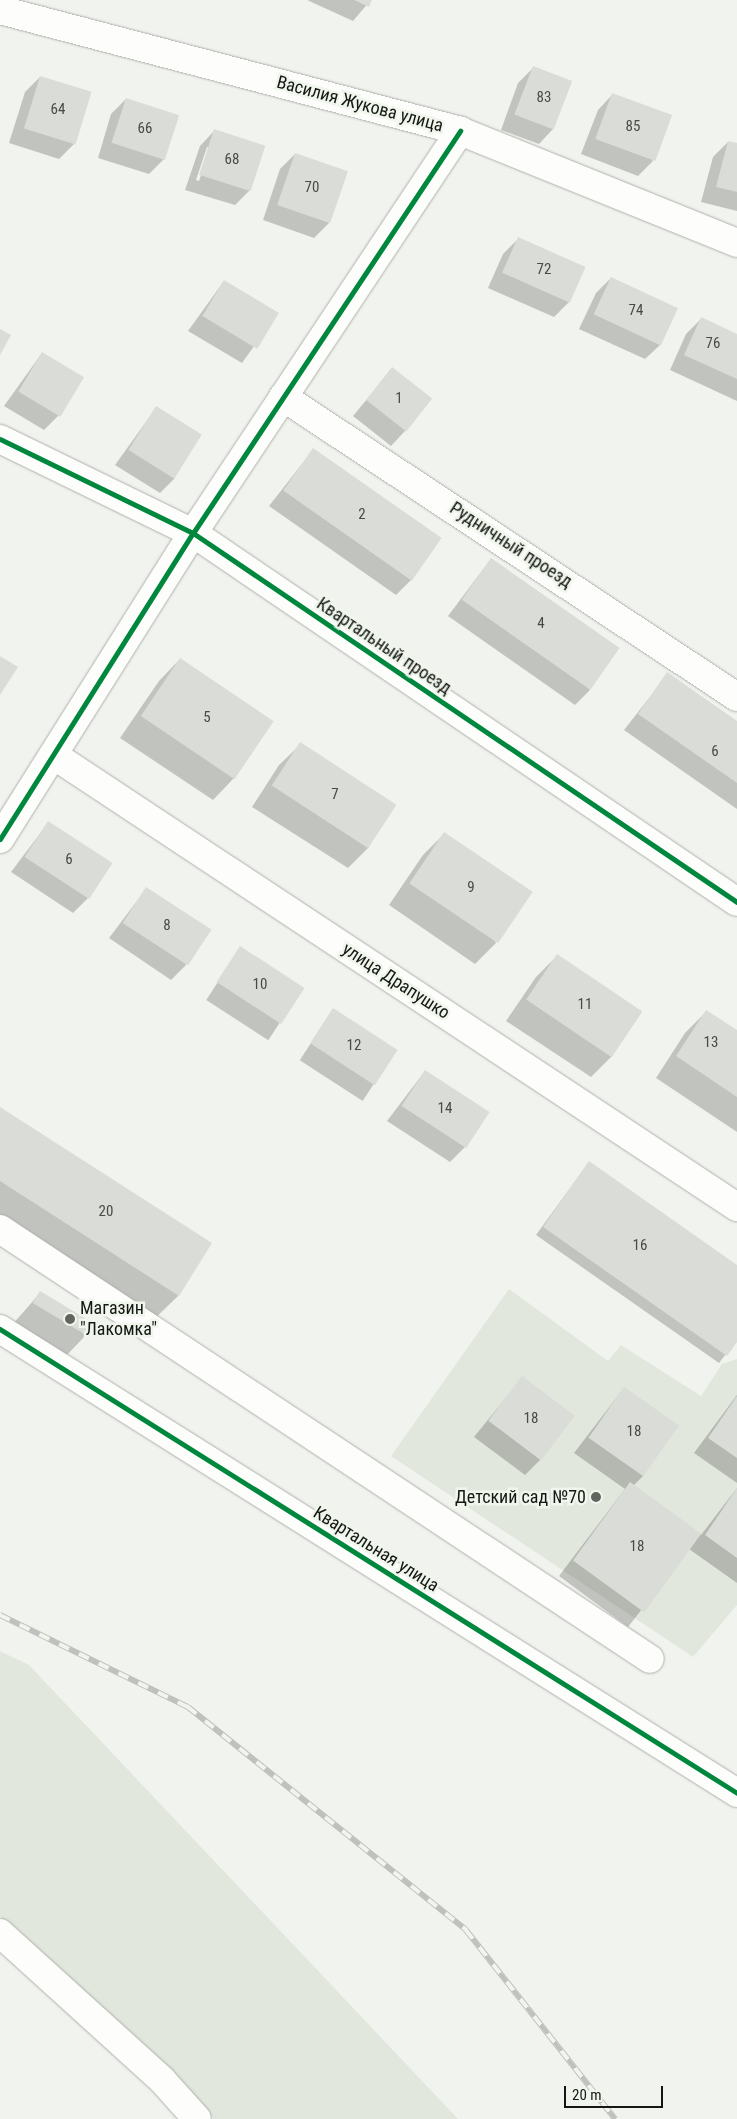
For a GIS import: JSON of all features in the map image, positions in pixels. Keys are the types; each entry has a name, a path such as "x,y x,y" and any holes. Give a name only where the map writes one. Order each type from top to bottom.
{"street":[{"name":"Василия Жукова улица","path":"0,10 460,131 737,243"},
{"path":"0,839 55,756 193,533 460,131"},
{"name":"Рудничный проезд","path":"282,397 737,696"},
{"name":"Квартальный проезд","path":"0,440 193,533 737,902"},
{"name":"улица Драпушко","path":"55,756 737,1207"},
{"path":"0,1229 650,1659"},
{"name":"Квартальная улица","path":"0,1329 737,1792"},
{"path":"0,1933 162,2080 197,2119"}],"shaded area":[{"name":"Детский сад №70","path":"509,1289 608,1361 621,1345 701,1396 722,1364 737,1359 737,1605 693,1657 391,1456"},
{"path":"0,1651 29,1665 458,2119 214,2119 170,2071 0,1916"}],"building":[{"path":"354,0 372,0 369,7"},
{"path":"533,66 572,81 554,130 514,115"},
{"path":"40,76 92,92 76,144 24,129"},
{"path":"612,93 672,115 655,161 595,139"},
{"path":"126,98 179,115 165,160 111,143"},
{"path":"214,129 265,146 251,191 199,175"},
{"path":"728,141 737,143 737,192 716,187"},
{"path":"295,153 348,171 330,223 277,205"},
{"path":"518,237 586,267 570,303 502,273"},
{"path":"611,277 678,308 661,345 594,314"},
{"path":"224,280 279,313 257,349 202,316"},
{"path":"701,317 737,334 737,379 684,355"},
{"path":"0,329 11,335 0,355"},
{"path":"42,352 84,377 60,417 18,391"},
{"path":"392,367 432,398 406,431 366,400"},
{"path":"156,406 202,435 174,479 128,450"},
{"path":"313,448 442,538 412,581 283,491"},
{"path":"491,558 620,648 590,690 462,600"},
{"path":"0,656 18,667 0,695"},
{"path":"180,658 274,721 235,779 141,716"},
{"path":"667,672 737,721 737,783 638,714"},
{"path":"300,742 396,805 368,848 272,786"},
{"path":"48,821 113,863 89,899 25,857"},
{"path":"444,832 533,892 498,943 409,883"},
{"path":"146,887 211,929 188,966 123,923"},
{"path":"240,946 305,988 281,1024 217,982"},
{"path":"557,954 642,1012 612,1057 526,1000"},
{"path":"333,1008 398,1050 375,1085 310,1043"},
{"path":"706,1010 737,1030 737,1097 676,1056"},
{"path":"425,1070 490,1112 466,1148 402,1106"},
{"path":"0,1107 212,1243 179,1296 0,1181"},
{"path":"589,1161 737,1265 737,1342 727,1356 543,1227"},
{"path":"40,1291 94,1323 87,1335 33,1303"},
{"path":"522,1376 575,1416 541,1460 488,1421"},
{"path":"624,1387 679,1425 643,1476 588,1438"},
{"path":"737,1396 737,1458 708,1438"},
{"path":"630,1482 701,1534 644,1612 573,1560"},
{"path":"737,1488 737,1558 705,1535"}],"railway":[{"path":"0,1615 188,1707 466,1930 615,2119"}],"cycle path":[{"path":"0,839 193,533 460,131"},
{"path":"0,439 193,533 737,902"},
{"path":"0,1329 737,1793"}],"place":[{"name":"Магазин \"Лакомка\"","path":"70,1319"},
{"name":"Детский сад №70","path":"596,1497"}]}
